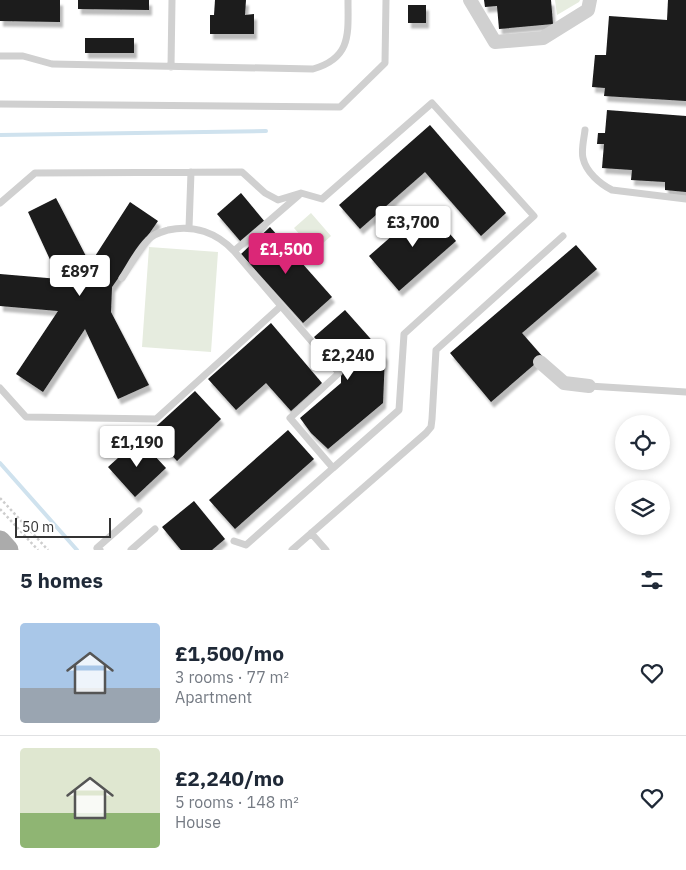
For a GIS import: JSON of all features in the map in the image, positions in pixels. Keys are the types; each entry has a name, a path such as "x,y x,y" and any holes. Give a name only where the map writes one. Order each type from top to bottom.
{"main road":[{"path":"0,541 8,550"}],"street":[{"path":"470,0 495,42 543,38 588,10 590,0"},
{"path":"540,362 564,383 589,386"}],"lane":[{"path":"171,67 172,0"},
{"path":"0,56 23,56 52,64 313,69 324,66 346,44 348,0"},
{"path":"0,104 340,107 385,63 386,0"},
{"path":"0,203 34,173 242,172 265,193 278,200 301,193 322,199 432,103 534,216 404,334 399,410 246,545 234,541"},
{"path":"585,130 583,157 590,171 606,187 612,190 686,199"},
{"path":"190,228 191,172"},
{"path":"234,251 301,193"},
{"path":"122,278 148,239 159,233 176,228 195,228 224,241 339,373 290,418 333,468"},
{"path":"292,550 426,433 430,426 436,350 563,236"},
{"path":"0,388 26,417 156,420 281,306"},
{"path":"589,386 686,392"},
{"path":"100,550 98,548 139,511"},
{"path":"131,550 155,529"},
{"path":"311,533 326,550"}],"path":[{"path":"0,498 48,550"},
{"path":"0,509 38,550"}],"shaded area":[{"path":"555,0 580,0 557,15"},
{"path":"311,213 331,236 314,251 294,228"},
{"path":"149,247 218,252 211,352 142,347"}],"building":[{"path":"0,0 60,0 60,22 0,21"},
{"path":"78,0 149,0 149,10 78,9"},
{"path":"215,0 246,0 245,15 254,14 254,34 210,34 210,15 214,15"},
{"path":"484,0 551,0 553,24 499,29 497,6 485,7"},
{"path":"668,0 686,0 686,101 604,96 605,88 592,87 595,55 606,55 609,16 667,20"},
{"path":"408,5 426,5 426,23 408,23"},
{"path":"85,38 134,38 134,53 85,53"},
{"path":"607,110 686,116 686,192 665,190 665,182 631,180 632,170 602,168 604,144 597,144 598,133 605,133"},
{"path":"430,125 506,213 481,236 425,172 360,229 339,205"},
{"path":"241,193 265,222 241,242 217,214"},
{"path":"56,198 90,264 130,202 158,221 112,287 111,312 149,385 118,399 85,329 43,392 16,374 58,311 0,306 0,274 59,279 28,212"},
{"path":"426,206 456,241 399,291 369,256"},
{"path":"270,227 332,297 303,323 241,254"},
{"path":"576,245 597,269 522,333 543,357 491,402 450,353"},
{"path":"345,310 385,355 383,403 328,449 311,433 300,418 341,383 341,368 314,337"},
{"path":"271,323 322,383 291,411 266,383 236,410 208,379"},
{"path":"195,391 221,419 177,461 150,432"},
{"path":"288,430 314,459 235,529 209,500"},
{"path":"139,439 166,468 135,497 108,467"},
{"path":"194,501 225,539 212,550 181,550 162,527"}],"waterway":[{"path":"0,135 266,131"},
{"path":"0,463 77,550"}]}
